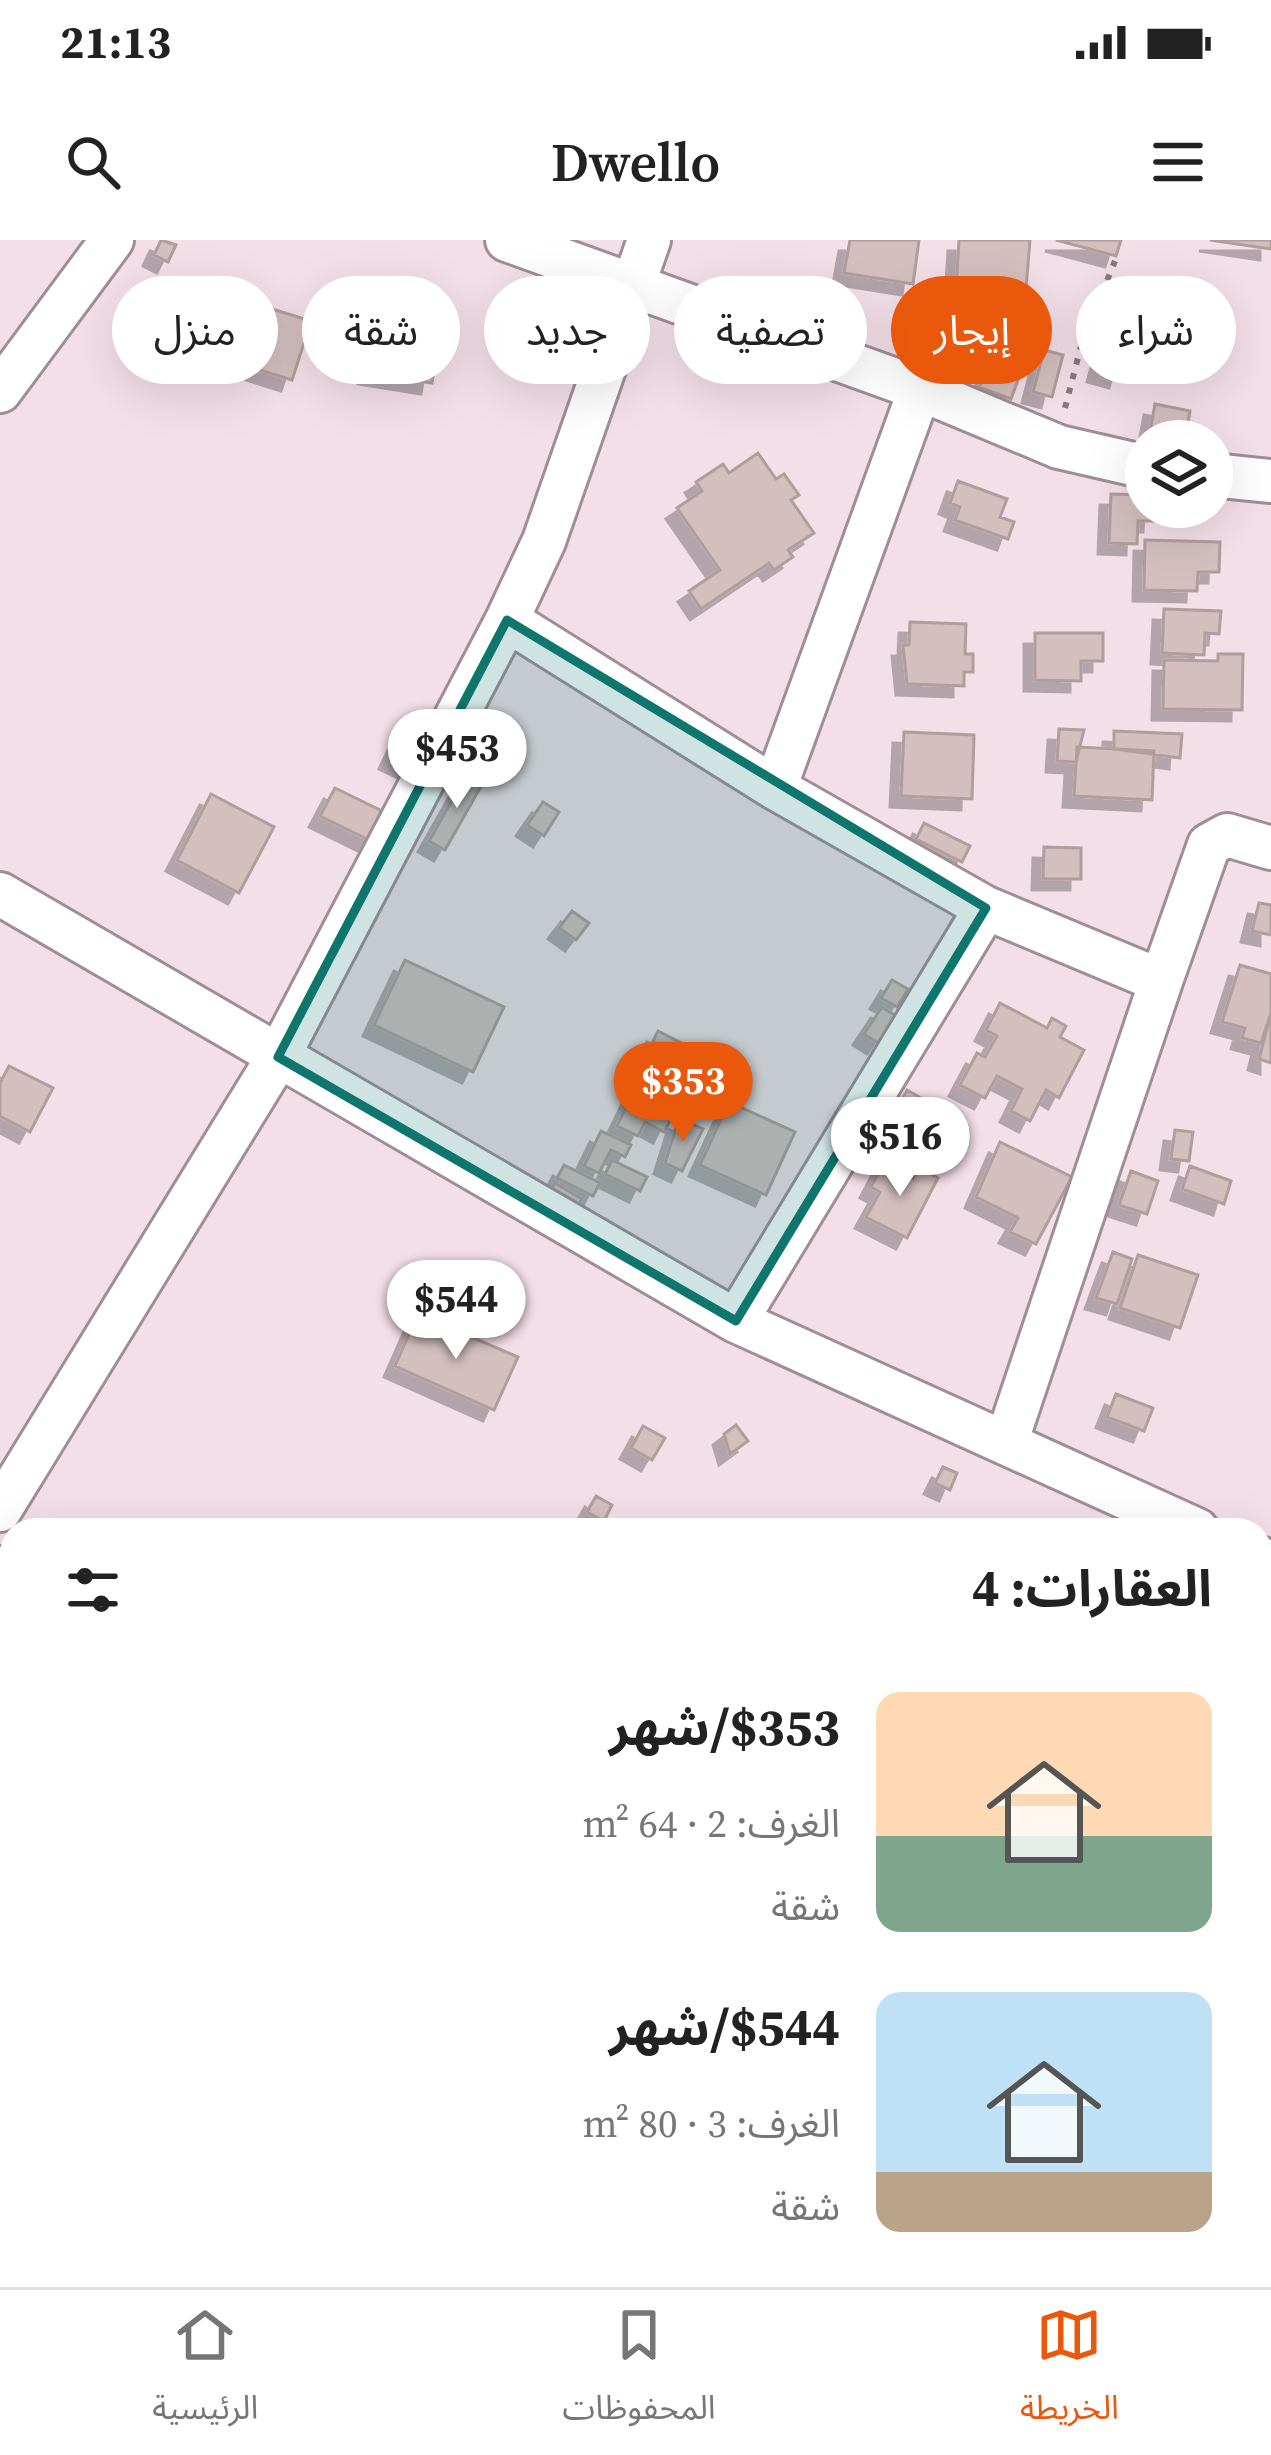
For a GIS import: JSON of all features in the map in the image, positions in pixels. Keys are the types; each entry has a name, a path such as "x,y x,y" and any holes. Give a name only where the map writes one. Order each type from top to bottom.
{"street":[{"path":"0,391 112,240"},
{"path":"507,240 605,276"},
{"path":"638,276 649,240"},
{"path":"650,292 920,389 1059,447 1125,462"},
{"path":"0,1510 278,1058 507,620 544,541 600,384"},
{"path":"775,788 920,389"},
{"path":"1233,477 1271,481"},
{"path":"507,620 775,788 986,908 1161,981"},
{"path":"1006,1443 1209,845 1227,835 1269,834"},
{"path":"0,894 736,1321 1172,1518"},
{"path":"736,1321 986,908"}],"path":[{"path":"1059,447 1082,343 1115,261"}],"highlighted area":[{"path":"507,620 986,908 736,1321 278,1057"}],"building":[{"path":"161,240 176,245 168,262 154,255"},
{"path":"850,240 919,240 914,276 891,276 891,280 844,273"},
{"path":"959,240 1030,240 1027,276 957,276"},
{"path":"1056,240 1121,240 1116,256"},
{"path":"1210,240 1271,240 1271,249"},
{"path":"278,311 302,318 302,349 292,380 278,376"},
{"path":"1052,352 1063,355 1052,397 1033,392 1035,384 1052,384"},
{"path":"981,384 1016,384 1011,399"},
{"path":"1155,404 1190,411 1188,420 1152,420"},
{"path":"758,453 776,479 784,474 799,495 791,500 814,533 788,550 793,557 774,570 769,563 701,609 689,591 720,570 677,508 702,491 696,482 723,464 729,473"},
{"path":"958,481 1007,499 1000,517 1014,522 1008,539 955,520 960,507 950,503"},
{"path":"1111,494 1125,494 1125,528 1138,528 1137,544 1109,543"},
{"path":"1145,540 1220,542 1219,572 1198,572 1197,591 1144,590"},
{"path":"1164,609 1221,611 1219,634 1205,633 1204,655 1162,653"},
{"path":"910,622 966,624 965,654 973,654 973,672 964,672 964,686 907,684 903,645 909,645"},
{"path":"1035,633 1103,633 1103,661 1081,661 1081,681 1035,680"},
{"path":"1218,654 1243,654 1242,710 1163,709 1164,660 1218,661"},
{"path":"1059,729 1084,730 1076,762 1057,761"},
{"path":"1114,731 1182,734 1180,758 1114,749"},
{"path":"904,732 974,735 972,799 901,796"},
{"path":"401,735 422,744 411,768 390,758"},
{"path":"1077,747 1154,751 1152,800 1074,796"},
{"path":"468,772 484,781 445,850 429,841"},
{"path":"335,788 386,813 371,841 320,816"},
{"path":"211,794 274,827 239,893 177,860"},
{"path":"543,802 559,812 544,836 527,825"},
{"path":"924,823 970,846 962,862 916,839"},
{"path":"1044,847 1081,848 1081,879 1043,879"},
{"path":"1259,903 1271,905 1271,935 1252,931"},
{"path":"572,911 589,923 576,940 559,928"},
{"path":"405,960 504,1007 473,1072 374,1025"},
{"path":"1240,965 1271,974 1271,1013 1261,1043 1242,1038 1245,1028 1222,1022"},
{"path":"892,980 908,989 897,1007 881,998"},
{"path":"1000,1003 1047,1028 1052,1018 1066,1026 1060,1037 1084,1050 1059,1098 1046,1090 1030,1121 1011,1111 1022,1089 997,1076 985,1098 960,1085 977,1053 985,1057 997,1036 986,1030"},
{"path":"882,1007 896,1016 878,1043 864,1034"},
{"path":"1271,1013 1271,1063 1259,1059"},
{"path":"658,1031 691,1048 668,1096 634,1080"},
{"path":"9,1066 53,1088 30,1132 0,1116 0,1083"},
{"path":"907,1090 923,1099 914,1116 898,1107"},
{"path":"633,1093 674,1113 664,1132 645,1122 638,1136 617,1126"},
{"path":"729,1102 795,1132 766,1195 700,1165"},
{"path":"679,1118 703,1129 682,1171 665,1163"},
{"path":"1175,1130 1193,1132 1189,1161 1171,1159"},
{"path":"601,1131 631,1145 625,1157 611,1150 599,1173 584,1166"},
{"path":"1000,1142 1072,1177 1036,1244 1010,1232 1018,1218 976,1197"},
{"path":"612,1160 647,1177 640,1191 605,1174"},
{"path":"883,1164 913,1179 919,1168 938,1178 907,1238 866,1217 880,1192 871,1187"},
{"path":"564,1165 600,1183 593,1196 557,1178"},
{"path":"1190,1166 1231,1181 1224,1204 1182,1189"},
{"path":"1131,1171 1158,1181 1147,1214 1119,1205"},
{"path":"555,1183 582,1199 573,1212 546,1197"},
{"path":"1113,1252 1132,1259 1117,1304 1096,1298"},
{"path":"1138,1255 1198,1275 1180,1328 1120,1308"},
{"path":"418,1314 518,1357 494,1410 395,1366"},
{"path":"1116,1394 1153,1408 1144,1431 1107,1417"},
{"path":"736,1425 748,1441 730,1454 724,1434"},
{"path":"643,1426 665,1438 652,1460 631,1448"},
{"path":"943,1467 957,1473 950,1490 935,1483"},
{"path":"596,1496 612,1505 606,1518 587,1512"}]}
